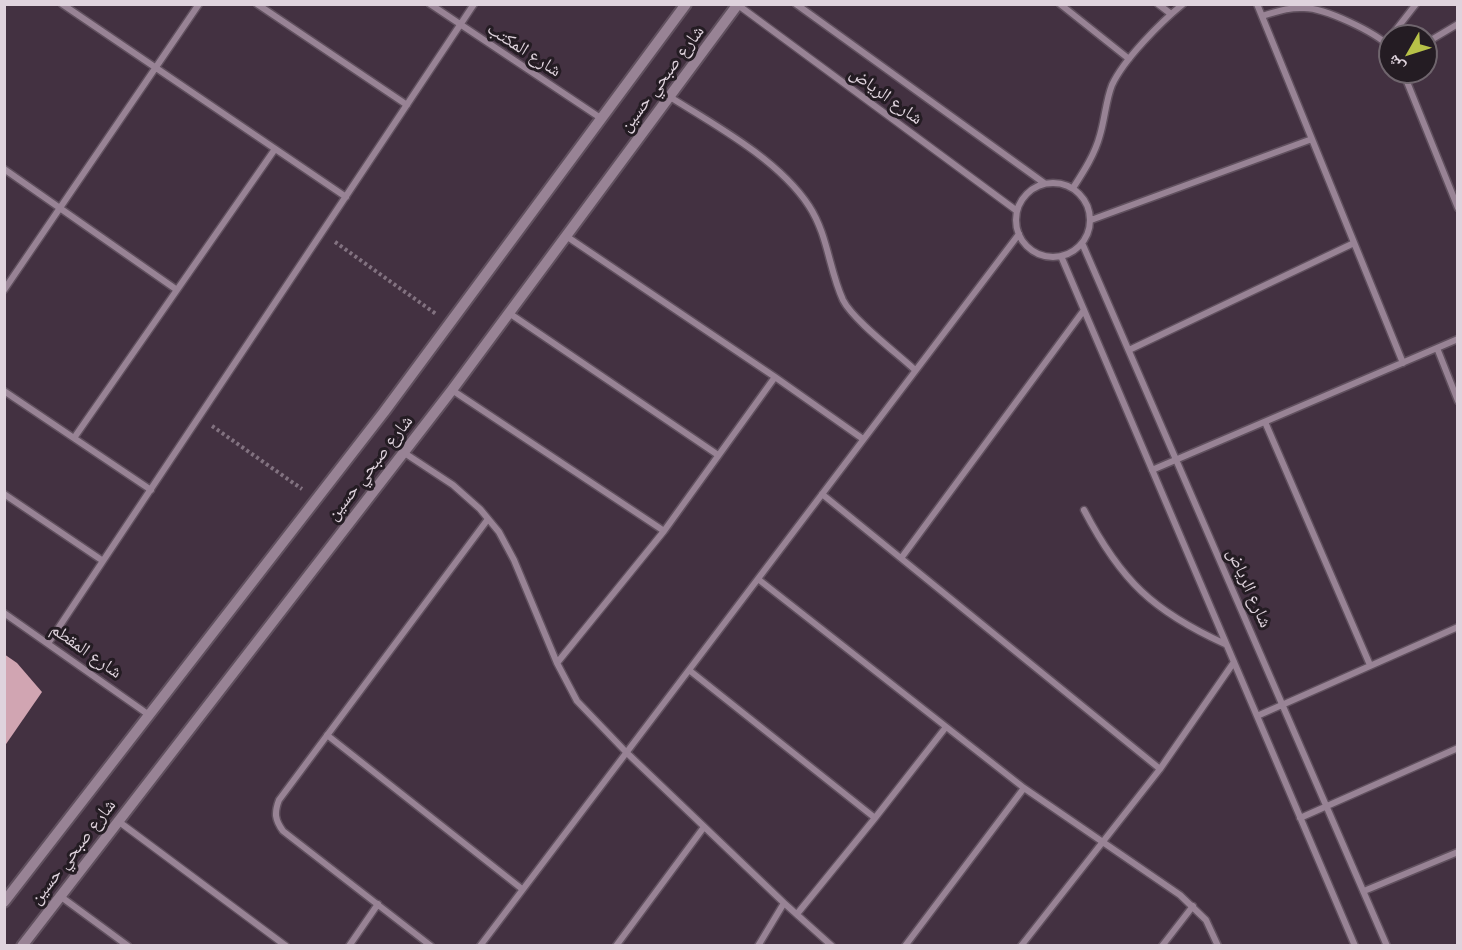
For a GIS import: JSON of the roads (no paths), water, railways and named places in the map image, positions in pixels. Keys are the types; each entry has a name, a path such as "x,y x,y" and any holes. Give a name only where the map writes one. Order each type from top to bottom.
{"street":[{"path":"62,4 346,196"},
{"path":"4,290 199,4"},
{"path":"257,4 407,105"},
{"name":"شارع المكتب","path":"430,4 602,119"},
{"path":"49,642 474,4"},
{"name":"شارع صبحي حسين","path":"4,902 450,324 686,4"},
{"name":"شارع الرياض","path":"796,4 1044,183"},
{"path":"1060,4 1129,59"},
{"path":"1158,4 1171,14"},
{"path":"1073,188 1089,163 1100,137 1111,88 1117,75 1129,59 1183,4"},
{"path":"1257,4 1403,363"},
{"path":"1401,24 1416,4"},
{"name":"شارع صبحي حسين","path":"22,945 452,390 738,5"},
{"name":"شارع الرياض","path":"738,5 1017,211"},
{"path":"1262,16 1283,9 1315,9 1378,36"},
{"path":"1438,36 1458,24"},
{"path":"1408,84 1458,208"},
{"path":"670,97 749,147 784,178 808,205 822,232 844,302 915,370"},
{"path":"1090,220 1312,139"},
{"path":"74,438 275,149"},
{"path":"4,169 177,290"},
{"path":"1044,183 1064,184 1073,188 1082,196 1088,208 1089,232 1073,252 1048,257 1036,253 1026,245 1019,234 1016,222 1017,211 1023,199 1032,189 1044,183"},
{"path":"480,945 1019,234"},
{"path":"566,236 863,439"},
{"name":"شارع الرياض","path":"1082,243 1387,945"},
{"path":"1129,350 1354,243"},
{"path":"1061,256 1355,945"},
{"path":"902,557 1084,310"},
{"path":"508,314 718,455"},
{"path":"1152,470 1458,339"},
{"path":"1437,348 1458,401"},
{"path":"557,663 664,531 775,377"},
{"path":"452,390 664,531"},
{"path":"4,391 151,490"},
{"path":"1265,422 1370,665"},
{"path":"403,452 453,485 499,532 514,560 557,663 577,701 784,903 832,945"},
{"path":"4,494 103,561"},
{"path":"822,494 1160,769"},
{"path":"1084,510 1102,546 1127,578 1156,605 1190,628 1226,644"},
{"path":"431,945 283,831 276,816 279,800 488,519"},
{"path":"758,579 1024,788 1193,906 1206,920 1218,945"},
{"name":"شارع المقطم","path":"4,613 49,642 149,715"},
{"path":"1257,716 1458,627"},
{"path":"1021,945 1160,769 1234,662"},
{"path":"689,670 875,818"},
{"path":"797,914 946,727"},
{"path":"327,735 522,889"},
{"path":"1300,818 1458,748"},
{"path":"904,945 1024,788"},
{"path":"118,821 286,945"},
{"path":"616,945 704,826"},
{"path":"1364,891 1458,852"},
{"path":"60,896 128,945"},
{"path":"758,945 784,903"},
{"path":"349,945 378,904"},
{"path":"1162,945 1193,906"}]}
